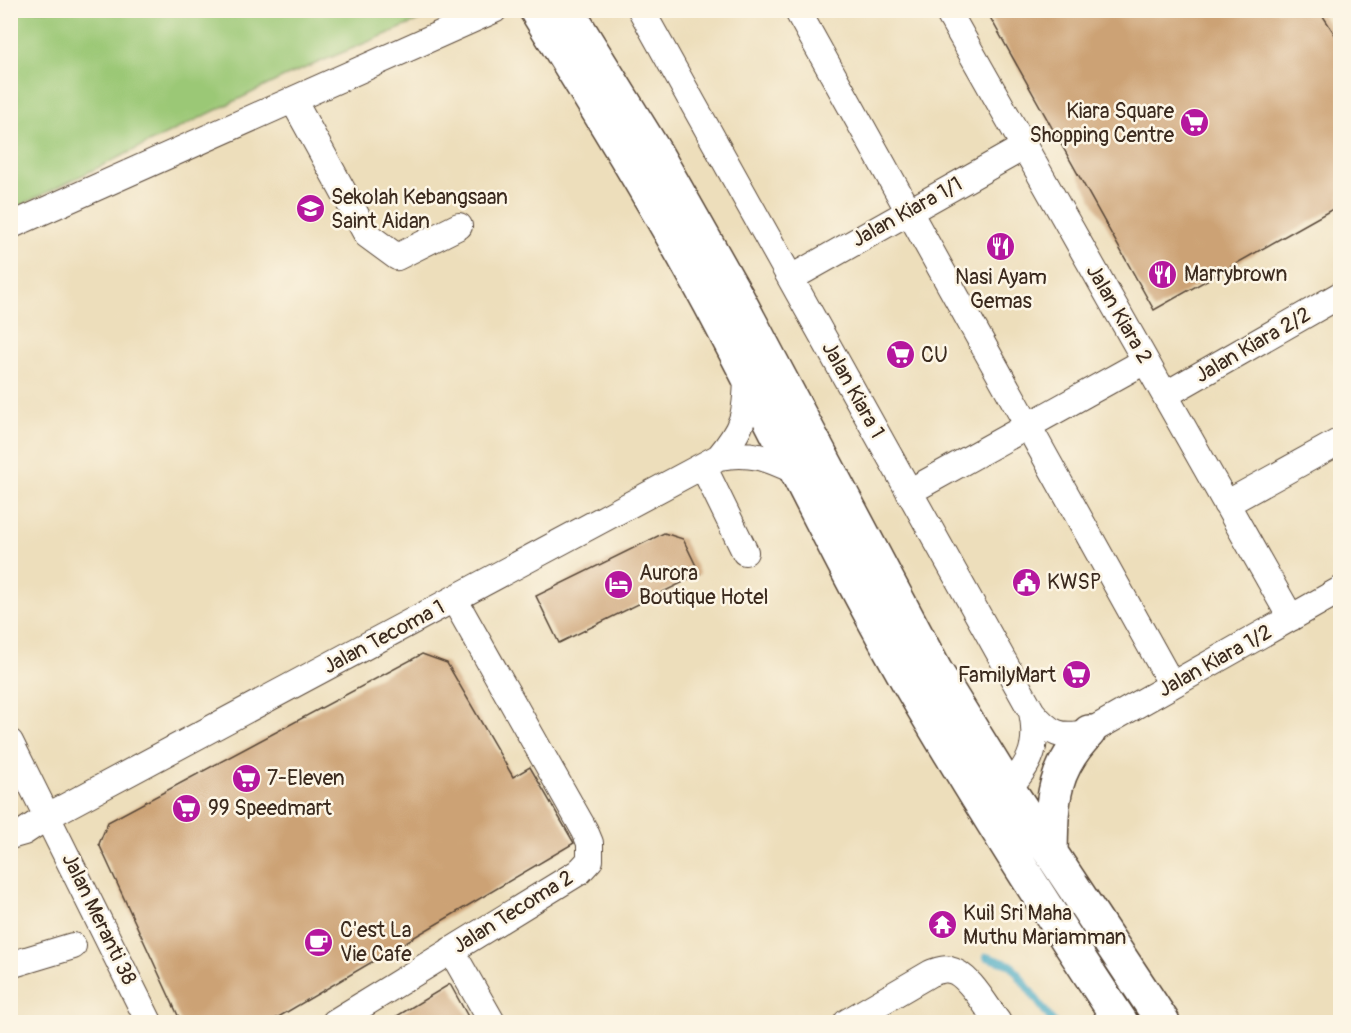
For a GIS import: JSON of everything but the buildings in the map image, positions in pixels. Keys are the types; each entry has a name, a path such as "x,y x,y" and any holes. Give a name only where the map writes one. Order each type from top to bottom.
{"main road":[{"path":"536,10 636,174 710,304 795,471 912,688 1042,902 1121,1023"},
{"path":"567,10 658,157 736,295 935,670 1008,788 1163,1023"},
{"path":"1051,853 1052,810 1056,785 1073,748 1089,732"}],"street":[{"path":"10,226 494,10"},
{"name":"Jalan Kiara 1","path":"641,10 1032,712 1051,731 1062,736 1075,736 1089,732"},
{"path":"797,10 1172,685"},
{"name":"Jalan Kiara 2","path":"946,10 1291,618"},
{"path":"293,100 367,235 397,257 459,226"},
{"name":"Jalan Kiara 1/1","path":"790,278 1024,147"},
{"name":"Jalan Kiara 2/2","path":"1164,395 1341,295"},
{"path":"909,492 1145,361"},
{"path":"711,462 734,439 741,425 746,409 747,378"},
{"path":"1226,504 1341,441"},
{"path":"711,462 737,454 754,455 773,460 795,471"},
{"path":"711,462 745,552"},
{"name":"Jalan Tecoma 1","path":"10,836 24,832 48,816 711,462"},
{"name":"Jalan Kiara 1/2","path":"1089,732 1341,590"},
{"name":"Jalan Tecoma 2","path":"335,1023 579,872 590,860 591,851 585,831 454,599"},
{"path":"987,812 1029,762 1036,729 1032,712"},
{"name":"Jalan Meranti 38","path":"10,742 17,766 48,816 149,1023"},
{"path":"10,965 73,946"},
{"path":"451,950 492,1023"},
{"path":"847,1023 931,973 940,970 951,970 966,979 998,1023"}],"green space":[{"path":"11,10 442,11 284,77 11,210"}],"waterway":[{"path":"987,957 1011,965 1053,1022"}],"place":[{"name":"Kiara Square Shopping Centre","path":"1195,123"},
{"name":"Sekolah Kebangsaan Saint Aidan","path":"310,209"},
{"name":"Nasi Ayam Gemas","path":"1001,246"},
{"name":"Marrybrown","path":"1163,274"},
{"name":"CU","path":"900,355"},
{"name":"KWSP","path":"1026,582"},
{"name":"Aurora Boutique Hotel","path":"618,585"},
{"name":"FamilyMart","path":"1077,675"},
{"name":"7-Eleven","path":"246,778"},
{"name":"99 Speedmart","path":"187,808"},
{"name":"Kuil Sri Maha Muthu Mariamman","path":"942,925"},
{"name":"C'est La Vie Cafe","path":"319,942"}]}
